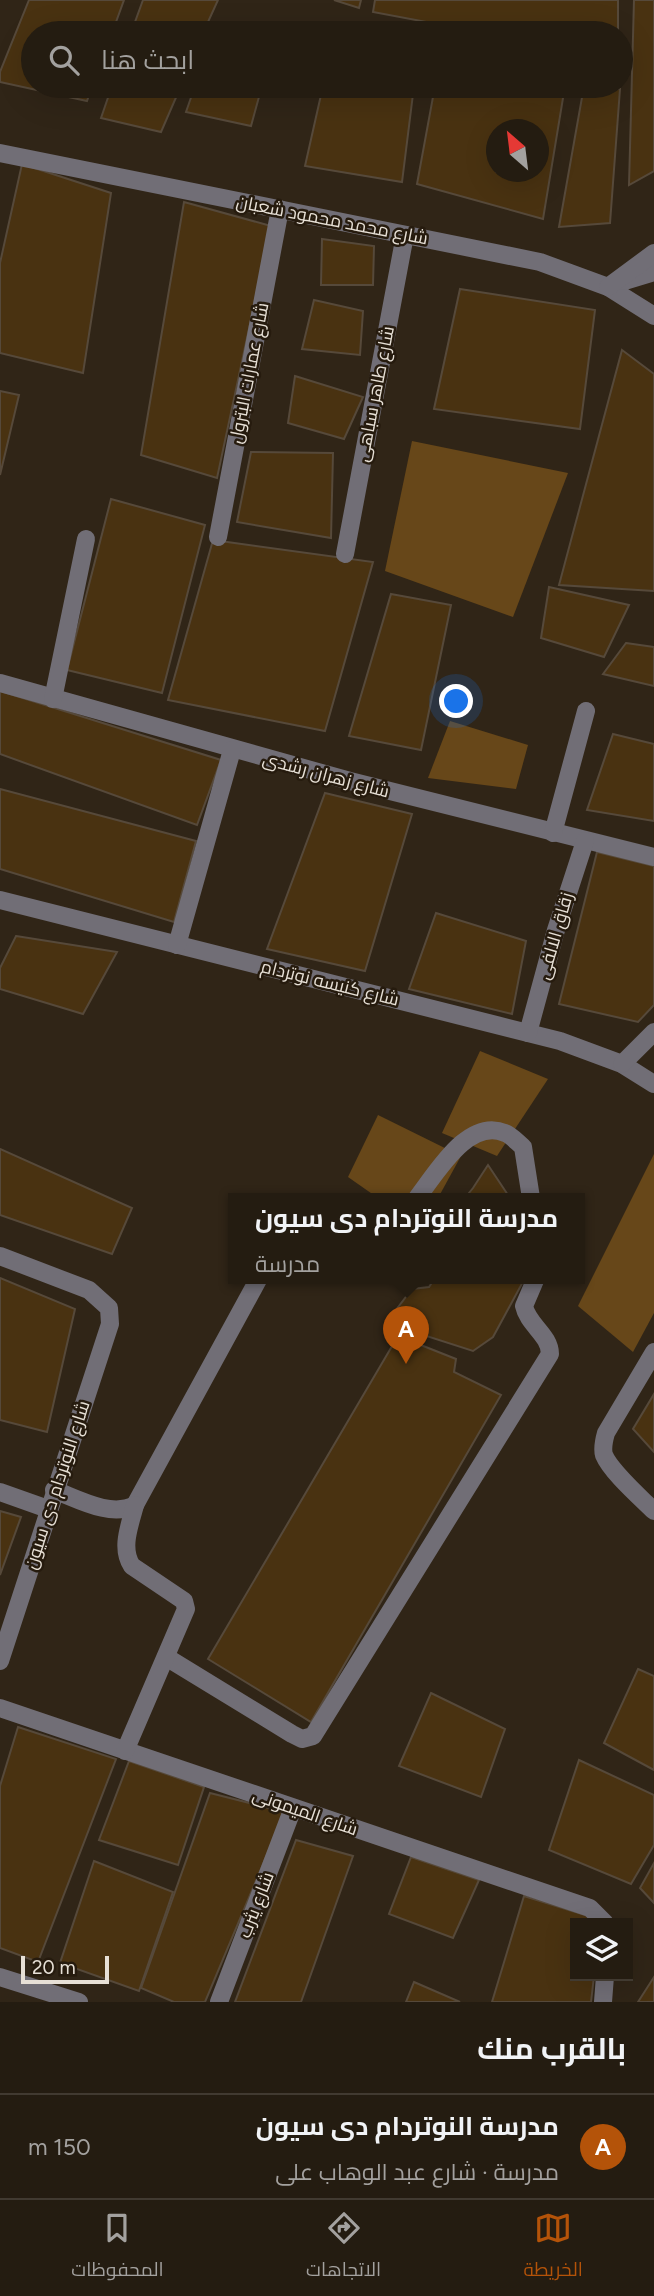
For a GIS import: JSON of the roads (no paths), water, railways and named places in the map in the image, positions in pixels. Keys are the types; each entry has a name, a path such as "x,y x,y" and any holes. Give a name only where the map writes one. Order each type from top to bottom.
{"street":[{"name":"شارع محمد محمود شعبان","path":"0,153 540,262 608,287 654,316"},
{"name":"شارع عمارات البترول","path":"219,537 280,209"},
{"name":"شارع طاهر سباهى","path":"345,554 405,235"},
{"path":"608,287 654,253"},
{"path":"608,287 654,271"},
{"path":"53,699 86,539"},
{"name":"شارع زهران رشدى","path":"0,684 232,750 654,857"},
{"path":"553,833 586,711"},
{"path":"177,945 232,750"},
{"name":"زقاق الالفى","path":"528,1032 585,841"},
{"name":"شارع كنيسه نوتردام","path":"0,900 528,1032 592,1051 622,1064 654,1084"},
{"path":"622,1064 654,1032"},
{"path":"421,1193 463,1142 482,1130 505,1132 523,1147 530,1193"},
{"name":"شارع النوتردام دى سيون","path":"0,1256 89,1290 109,1308 110,1324 0,1661"},
{"path":"125,1751 186,1609 184,1601 132,1566 127,1559 125,1550 135,1505 256,1284"},
{"path":"166,1657 292,1734 302,1739 313,1736 550,1354 548,1342 530,1323 524,1306 533,1284"},
{"path":"654,1352 606,1433 604,1455 654,1511"},
{"path":"54,1490 114,1510 125,1510 135,1505"},
{"path":"0,1492 48,1509"},
{"name":"شارع الميمونى","path":"0,1708 590,1908 600,1918"},
{"name":"شارع يثرب","path":"219,2002 292,1808"},
{"path":"0,1977 79,2002"},
{"path":"603,2002 605,1981"}],"place":[{"name":"مدرسة النوتردام دى سيون","path":"406,1364"}]}
